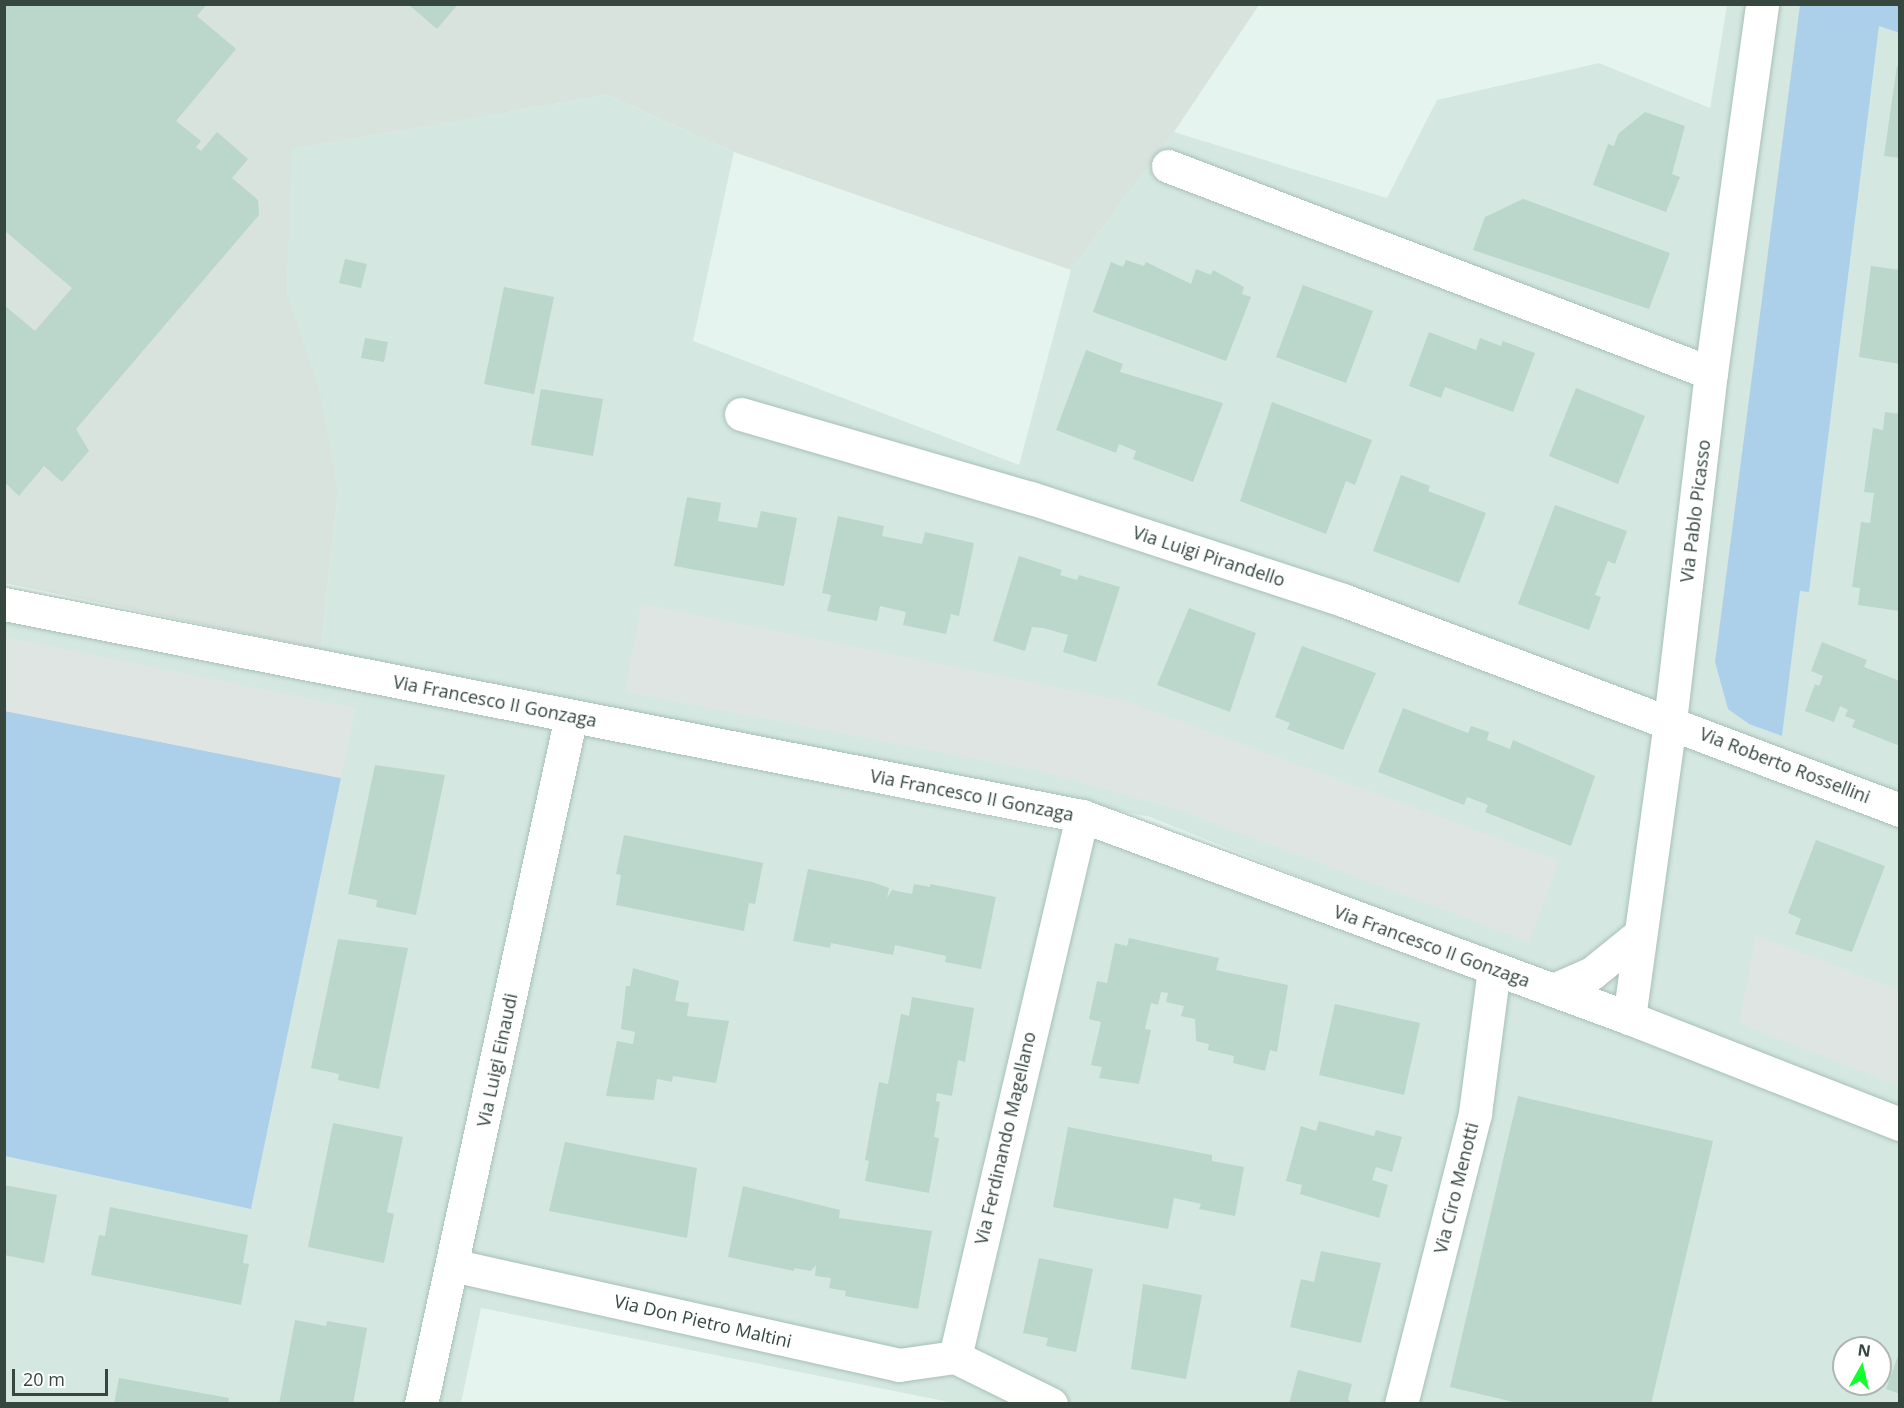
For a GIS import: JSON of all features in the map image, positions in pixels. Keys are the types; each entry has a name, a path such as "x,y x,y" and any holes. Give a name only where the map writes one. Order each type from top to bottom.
{"street":[{"name":"Via Pablo Picasso","path":"1629,1018 1670,721 1711,373 1762,4"},
{"path":"1168,166 1711,373"},
{"name":"Via Luigi Pirandello","path":"741,414 1030,498 1321,592 1670,721"},
{"name":"Via Francesco II Gonzaga","path":"4,604 1082,816 1629,1018 1899,1124"},
{"name":"Via Luigi Einaudi","path":"422,1404 571,716"},
{"name":"Via Roberto Rossellini","path":"1670,721 1899,810"},
{"name":"Via Ferdinando Magellano","path":"955,1357 1073,840 1082,816"},
{"path":"1553,990 1592,973 1639,934"},
{"name":"Via Ciro Menotti","path":"1401,1404 1475,1113 1494,969"},
{"name":"Via Don Pietro Maltini","path":"452,1265 899,1365 955,1357"},
{"path":"955,1357 1051,1404"}],"shaded area":[{"path":"5,5 1259,5 1174,132 1071,270 734,152 607,95 292,149 287,292 321,396 338,492 321,649 5,583"},
{"path":"1727,5 1899,5 1899,1116 1150,817 321,649 338,492 287,292 291,149 607,95 734,152 693,341 1019,465 1071,270 1174,132 1387,198 1437,100 1599,63 1710,108"},
{"path":"1800,5 1899,5 1900,33 1879,26 1809,592 1800,591 1782,736 1749,724 1728,709 1715,662"},
{"path":"641,604 1125,701 1559,861 1529,942 1179,810 1043,772 625,692"},
{"path":"4,617 1142,848 1899,1134 1899,1403 954,1403 481,1308 461,1403 5,1403"},
{"path":"5,637 356,708 341,778 5,711"},
{"path":"5,711 341,778 251,1209 5,1156"},
{"path":"1756,936 1899,990 1899,1086 1739,1023"}],"building":[{"path":"4,4 207,4 197,16 236,49 176,121 201,141 196,147 201,151 217,132 248,159 232,178 258,200 259,215 76,429 89,451 62,482 44,466 19,496 4,482 4,305 35,331 72,288 4,230"},
{"path":"408,4 458,4 437,29"},
{"path":"1897,66 1900,66 1900,158 1884,156"},
{"path":"1645,112 1685,126 1672,174 1680,177 1666,212 1593,185 1608,144 1614,146 1618,134"},
{"path":"1523,199 1670,253 1649,309 1473,250 1485,217"},
{"path":"345,259 367,264 361,288 339,283"},
{"path":"1126,260 1144,266 1146,262 1191,284 1196,269 1211,275 1213,270 1244,287 1242,294 1251,297 1226,361 1093,312 1111,262 1123,267"},
{"path":"1871,266 1900,270 1900,364 1859,357"},
{"path":"1303,285 1373,311 1346,383 1276,357"},
{"path":"504,287 554,297 534,394 484,384"},
{"path":"1429,332 1476,350 1480,338 1501,346 1503,341 1535,353 1513,412 1445,387 1441,398 1409,386"},
{"path":"365,338 388,342 384,362 361,358"},
{"path":"1086,350 1123,364 1120,372 1223,403 1193,482 1133,459 1136,451 1119,444 1116,453 1056,430"},
{"path":"1576,388 1645,416 1618,484 1549,456"},
{"path":"541,389 603,399 593,456 531,445"},
{"path":"1272,402 1372,440 1355,485 1346,481 1326,534 1240,501"},
{"path":"1885,412 1900,414 1900,611 1858,605 1860,588 1852,587 1861,522 1870,523 1874,493 1864,492 1873,428 1883,430"},
{"path":"1401,475 1430,486 1428,491 1486,513 1459,583 1373,551"},
{"path":"687,497 721,503 718,521 757,528 761,511 797,518 784,586 674,566"},
{"path":"1555,505 1627,531 1615,564 1608,561 1595,595 1601,597 1589,630 1518,604"},
{"path":"838,516 884,526 882,536 922,544 925,532 974,543 959,616 951,614 946,634 903,625 906,612 880,606 877,621 827,611 831,595 822,593"},
{"path":"1019,556 1062,570 1060,575 1077,580 1079,575 1120,587 1096,662 1063,652 1068,635 1043,628 1032,627 1025,651 993,641"},
{"path":"1189,608 1256,633 1230,712 1157,685"},
{"path":"1822,642 1867,660 1864,667 1900,681 1900,746 1852,727 1855,720 1845,716 1848,710 1840,706 1834,722 1805,711 1815,684 1819,686 1823,676 1811,671"},
{"path":"1302,646 1376,673 1343,750 1287,729 1290,723 1275,717"},
{"path":"1403,708 1468,733 1471,726 1489,732 1487,740 1510,749 1513,740 1595,776 1571,846 1485,812 1488,805 1467,797 1464,805 1378,772"},
{"path":"375,765 445,775 416,915 376,907 377,900 348,894"},
{"path":"624,835 763,863 755,904 749,903 744,931 616,905 621,875 616,874"},
{"path":"1816,840 1885,866 1852,952 1795,934 1801,919 1788,913"},
{"path":"808,869 872,882 889,888 887,898 892,890 912,894 914,884 930,887 930,884 996,897 981,969 945,962 946,956 895,945 893,955 831,943 830,948 793,941"},
{"path":"1129,938 1219,958 1216,970 1288,985 1277,1052 1270,1050 1265,1071 1233,1063 1234,1056 1208,1050 1209,1044 1196,1041 1195,1019 1181,1016 1184,1006 1166,1002 1168,993 1161,992 1158,1005 1151,1003 1145,1029 1151,1030 1139,1084 1099,1078 1102,1067 1091,1065 1101,1022 1089,1019 1097,981 1107,983 1115,943 1127,946"},
{"path":"338,939 408,948 379,1089 338,1080 339,1074 311,1068"},
{"path":"633,968 679,981 675,1001 689,1003 687,1016 729,1021 716,1083 673,1076 672,1082 657,1079 654,1100 606,1096 617,1041 633,1044 635,1032 621,1029 626,986 630,986"},
{"path":"912,997 974,1008 965,1062 958,1060 952,1096 937,1093 936,1101 940,1102 934,1137 939,1138 929,1193 865,1181 869,1161 865,1160 879,1082 888,1084 901,1014 909,1016"},
{"path":"1335,1004 1420,1023 1404,1095 1319,1075"},
{"path":"1518,1096 1713,1141 1651,1404 1522,1404 1450,1387"},
{"path":"1319,1121 1374,1136 1376,1130 1402,1137 1392,1172 1376,1167 1372,1180 1388,1185 1379,1218 1300,1194 1302,1185 1286,1181 1301,1126 1316,1131"},
{"path":"333,1123 403,1137 387,1212 394,1214 384,1263 308,1247"},
{"path":"1068,1127 1212,1155 1212,1161 1244,1167 1235,1216 1199,1209 1201,1204 1174,1198 1168,1229 1053,1207"},
{"path":"565,1142 697,1168 687,1238 549,1211"},
{"path":"4,1185 57,1195 44,1263 4,1255"},
{"path":"743,1186 840,1210 839,1218 932,1231 918,1309 845,1296 846,1291 829,1288 831,1278 815,1276 816,1265 811,1271 794,1268 794,1271 728,1257"},
{"path":"110,1207 248,1235 243,1263 249,1264 241,1305 91,1275 99,1235 105,1236"},
{"path":"1321,1251 1381,1263 1361,1343 1290,1327 1301,1279 1314,1282"},
{"path":"1039,1258 1093,1269 1076,1352 1046,1346 1048,1338 1023,1333"},
{"path":"1143,1284 1202,1295 1186,1379 1131,1369"},
{"path":"295,1320 326,1326 327,1321 367,1328 353,1404 279,1404"},
{"path":"1900,1353 1900,1394 1892,1391 1892,1372"},
{"path":"1298,1370 1352,1384 1348,1399 1351,1404 1289,1404"},
{"path":"119,1378 229,1398 228,1404 114,1404"}]}
